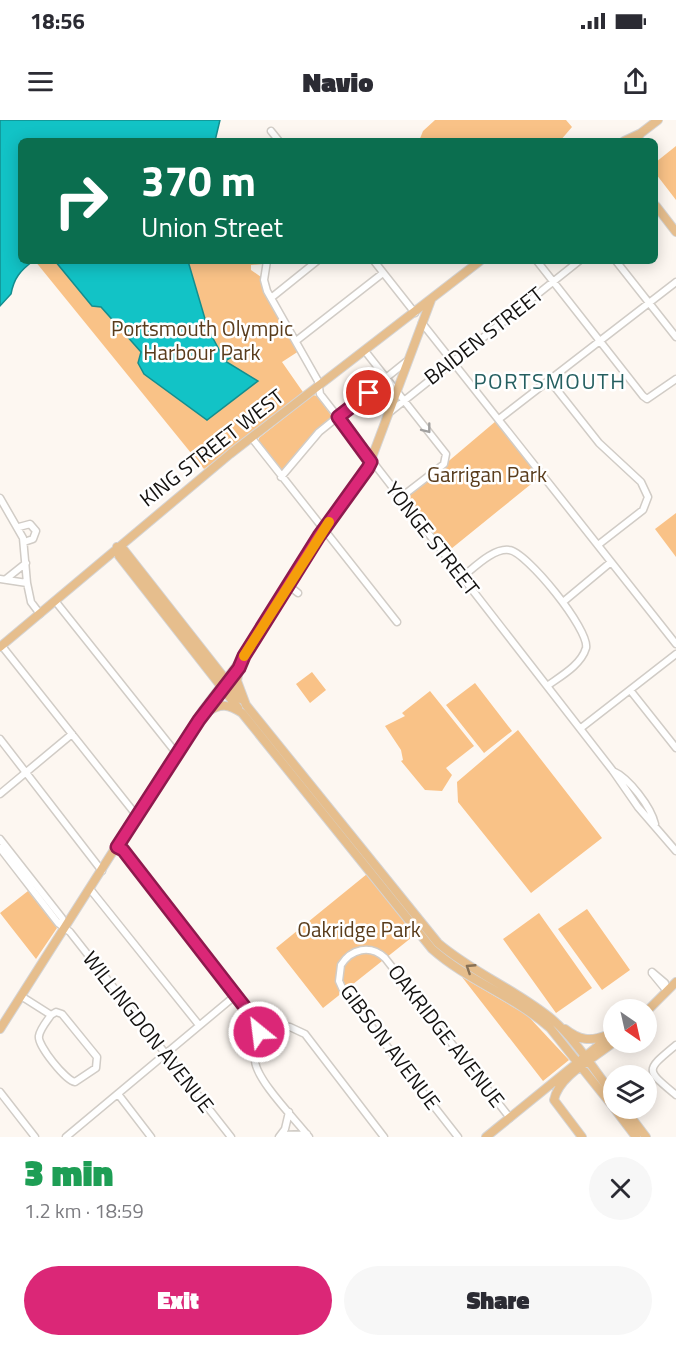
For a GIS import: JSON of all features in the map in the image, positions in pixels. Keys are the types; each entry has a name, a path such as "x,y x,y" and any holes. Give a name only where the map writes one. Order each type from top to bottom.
{"main road":[{"path":"630,138 658,120"},
{"path":"637,138 641,133"},
{"path":"658,209 676,232"},
{"name":"KING STREET WEST","path":"1,647 56,602 117,547 251,437 476,264"},
{"path":"199,720 207,712 244,656 323,530 371,462 431,300"},
{"path":"415,313 418,335"},
{"path":"117,547 118,556 225,684 432,949 463,975 539,1018 603,1084"},
{"path":"244,656 237,681 244,709"},
{"path":"0,1029 199,720 239,668"},
{"path":"207,712 222,704 244,709"},
{"path":"285,760 438,943 469,968 537,1007 582,1039 592,1040 603,1036"},
{"path":"658,999 676,982"},
{"path":"555,1022 603,1092"},
{"path":"582,1137 554,1100 558,1087 603,1043"},
{"path":"486,1137 545,1088 603,1049"},
{"path":"622,1119 636,1137"},
{"path":"632,1119 646,1137"}],"street":[{"path":"271,131 277,138"},
{"name":"YONGE STREET","path":"267,264 264,280 319,387 320,394 580,728 638,807 676,851"},
{"path":"271,297 313,264"},
{"path":"376,264 415,313"},
{"path":"539,264 643,396 647,399 652,397 676,379"},
{"name":"BAIDEN STREET","path":"390,413 404,399 575,264"},
{"path":"618,264 676,337"},
{"path":"296,341 383,273"},
{"path":"500,419 676,282"},
{"path":"422,323 676,644"},
{"path":"365,351 446,454 447,460 400,498"},
{"path":"281,477 319,432 408,361"},
{"path":"550,381 599,443 641,482 648,497 643,510 598,545"},
{"path":"251,437 397,622"},
{"path":"0,498 19,527 24,542 31,602 40,614"},
{"path":"19,527 30,524 36,531 33,539 24,542"},
{"path":"462,577 498,552 510,550 521,555 562,602 584,631 586,648 579,662 547,686"},
{"path":"562,602 611,562"},
{"path":"3,579 26,563"},
{"path":"3,579 27,582"},
{"path":"288,585 298,593"},
{"path":"56,602 177,754"},
{"path":"1,647 137,816"},
{"path":"580,728 676,654"},
{"path":"630,690 676,748"},
{"path":"0,794 72,734"},
{"path":"0,739 102,871"},
{"path":"0,839 63,919 65,927"},
{"path":"117,847 123,850 258,1024 259,1041 255,1053 258,1073 308,1136"},
{"path":"0,848 58,922 65,927"},
{"path":"90,889 200,1025"},
{"name":"WILLINGDON AVENUE","path":"65,927 231,1137"},
{"name":"OAKRIDGE AVENUE","path":"349,955 361,949 372,950 385,958 510,1118"},
{"name":"GIBSON AVENUE","path":"349,955 339,971 339,981 343,990 458,1137"},
{"path":"66,1137 236,995"},
{"path":"21,996 51,1015"},
{"path":"56,1012 62,1014 97,1057 96,1068 80,1080 75,1082 68,1080 39,1043 39,1033 51,1015 56,1012"},
{"path":"258,1024 290,1028 305,1034 384,1137"},
{"path":"259,1041 276,1028"},
{"path":"676,1045 654,1063 651,1070 653,1076 676,1095"},
{"path":"545,1088 554,1100"},
{"path":"0,1092 35,1137"},
{"path":"118,1094 151,1137"},
{"path":"289,1112 280,1136 308,1136"}],"green space":[{"path":"435,120 566,120 572,127 563,138 420,138 423,131"},
{"path":"676,146 676,200 658,177 658,160"},
{"name":"Portsmouth Olympic Harbour Park","path":"37,264 264,264 251,265 251,270 261,277 263,285 299,351 282,362 305,395 204,469"},
{"path":"313,395 317,396 333,418 285,469 281,469 259,442 259,438"},
{"name":"Garrigan Park","path":"496,421 541,476 446,553 405,498"},
{"path":"676,513 676,557 655,529"},
{"path":"312,672 326,690 310,703 296,684"},
{"path":"475,683 512,731 484,753 446,705"},
{"path":"430,691 474,746 446,768 452,775 442,791 425,790 401,761 403,760 401,750 385,726 405,716 402,713"},
{"path":"518,730 602,838 531,893 458,802 457,782"},
{"name":"Oakridge Park","path":"367,874 416,934 323,1008 276,948"},
{"path":"28,891 57,928 36,959 0,913"},
{"path":"587,909 630,970 602,990 558,929"},
{"path":"539,913 592,988 556,1013 503,939"},
{"path":"462,977 527,1015 569,1060 543,1081"}],"water":[{"path":"0,120 220,120 216,138 18,138 18,264 29,264 18,275 11,294 0,306"},
{"path":"57,264 189,264 208,329 222,355 229,351 232,357 225,361 258,381 207,420 144,374 138,363 141,352 101,307 92,306"}],"slow traffic":[{"path":"244,656 329,522"}],"district":[{"name":"PORTSMOUTH","path":"550,381"}],"route":[{"path":"259,1032 258,1024 123,850 117,847 199,720 239,668 244,656 319,536 368,468 371,462 338,417 369,393"}]}
